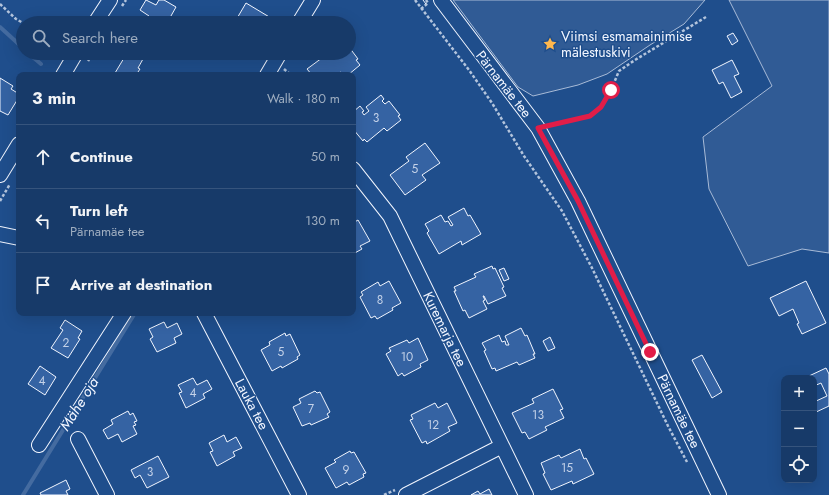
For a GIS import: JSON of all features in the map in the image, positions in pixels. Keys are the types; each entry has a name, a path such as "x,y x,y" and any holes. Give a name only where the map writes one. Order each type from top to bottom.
{"street":[{"path":"100,16 110,0"},
{"path":"303,16 313,0"},
{"name":"Pärnamäe tee","path":"441,0 538,128 578,201 719,495"},
{"path":"64,72 72,60"},
{"path":"273,72 277,60"},
{"path":"0,175 16,149"},
{"name":"Kuremarja tee","path":"356,173 390,216 526,495"},
{"path":"0,234 16,237"},
{"path":"39,445 122,316"},
{"name":"Lauka tee","path":"206,316 299,495"},
{"path":"78,439 107,495"},
{"path":"406,495 502,446"}],"path":[{"path":"415,0 469,70 492,103 524,156 562,211 592,268 668,426 688,464"},
{"path":"421,9 428,3 426,0"},
{"path":"0,4 16,19"},
{"path":"538,128 590,116 601,107 611,90 619,71 706,17"}],"shaded area":[{"path":"453,0 705,0 684,24 607,74 578,85 533,96 518,87"},
{"path":"729,0 829,0 829,253 802,249 748,266 709,189 703,137 772,86"}],"building":[{"path":"146,0 156,5 159,0 164,0 176,7 171,16 149,16 140,10"},
{"path":"246,3 268,16 238,16"},
{"path":"733,33 738,41 732,45 727,36"},
{"path":"123,60 142,60 138,68 140,69 138,72 116,72"},
{"path":"319,60 356,60 360,65 352,72 310,72 307,69"},
{"path":"732,60 739,74 734,76 742,92 731,98 723,82 719,84 712,70"},
{"path":"0,78 13,86 11,89 16,92 16,102 8,115 0,111"},
{"path":"381,95 384,99 382,101 385,104 389,101 400,115 398,116 401,120 387,131 384,128 367,142 364,139 363,141 356,133 356,109 360,106 364,111 362,112 364,115 369,111 366,107"},
{"path":"425,143 440,163 422,175 426,180 405,195 390,175 409,161 406,157"},
{"path":"464,208 481,234 462,245 461,241 439,254 427,233 429,231 425,224 441,215 445,222 448,221 451,226 453,225 448,217"},
{"path":"358,220 370,241 360,246 362,249 356,252 356,221"},
{"path":"492,266 493,269 495,268 504,287 502,288 506,296 488,304 483,296 485,300 483,301 487,309 469,318 465,310 463,311 454,291 456,291 454,287 476,277 474,274"},
{"path":"504,268 509,279 504,281 499,270"},
{"path":"389,281 401,303 392,308 393,310 377,319 375,316 371,318 360,297 363,295 361,292 378,282 380,286"},
{"path":"806,281 826,323 802,334 797,324 799,323 793,309 779,316 770,298"},
{"path":"65,320 82,331 78,338 80,339 68,358 51,348 63,330 60,328"},
{"path":"164,322 167,328 177,323 182,334 174,338 176,343 157,352 150,339 153,337 149,329"},
{"path":"521,328 525,336 527,335 535,354 533,354 535,358 519,365 517,362 496,371 495,368 492,369 484,351 486,350 482,343 499,335 502,342 505,341 506,345 509,345 505,336"},
{"path":"285,333 286,336 290,334 300,355 297,357 298,359 282,368 281,366 272,371 261,350 270,345 269,342"},
{"path":"550,337 555,348 548,351 543,341"},
{"path":"418,338 428,360 420,364 421,367 404,376 402,373 398,376 386,354 391,351 389,348 407,340 409,343"},
{"path":"702,355 722,392 712,398 692,360"},
{"path":"40,366 56,377 45,395 28,384"},
{"path":"826,368 829,374 829,406 817,412 817,401 827,396 821,383 817,385 817,375 811,375"},
{"path":"193,378 197,385 207,380 212,389 203,394 205,398 186,408 179,393 182,392 178,385"},
{"path":"553,389 563,409 560,410 564,418 545,427 547,430 529,439 525,432 522,433 512,413 534,403 532,399"},
{"path":"315,391 317,393 320,392 330,412 327,414 329,417 311,425 310,423 302,426 293,407 301,403 299,399"},
{"path":"435,403 438,408 447,403 457,423 448,427 450,431 427,444 426,441 422,443 410,420 413,419 411,415"},
{"path":"128,411 130,415 133,413 137,421 134,422 136,425 133,426 137,434 122,442 118,434 108,439 103,430 113,424 111,420"},
{"path":"224,435 227,442 236,437 242,448 233,452 235,456 217,466 210,452 213,451 209,443"},
{"path":"580,449 584,459 586,458 594,474 573,484 572,481 551,490 543,474 545,473 541,463 559,455 561,458"},
{"path":"350,451 351,453 354,452 366,473 363,474 364,477 349,485 347,482 336,488 325,468 336,462 334,460"},
{"path":"158,456 169,477 147,488 140,475 135,478 131,470"},
{"path":"66,480 70,489 66,491 68,495 41,495 40,493"},
{"path":"489,489 492,495 471,495 478,491 480,494"}],"waterway":[{"name":"Mähe oja","path":"0,27 16,42"},
{"name":"Mähe oja","path":"36,60 41,64"},
{"name":"Mähe oja","path":"23,495 133,316"}],"fence":[{"path":"423,0 426,4"}],"place":[{"name":"Viimsi esmamainimise mälestuskivi","path":"550,44"}],"route":[{"path":"611,90 601,107 590,116 538,128 558,162 578,201 650,352"}]}
